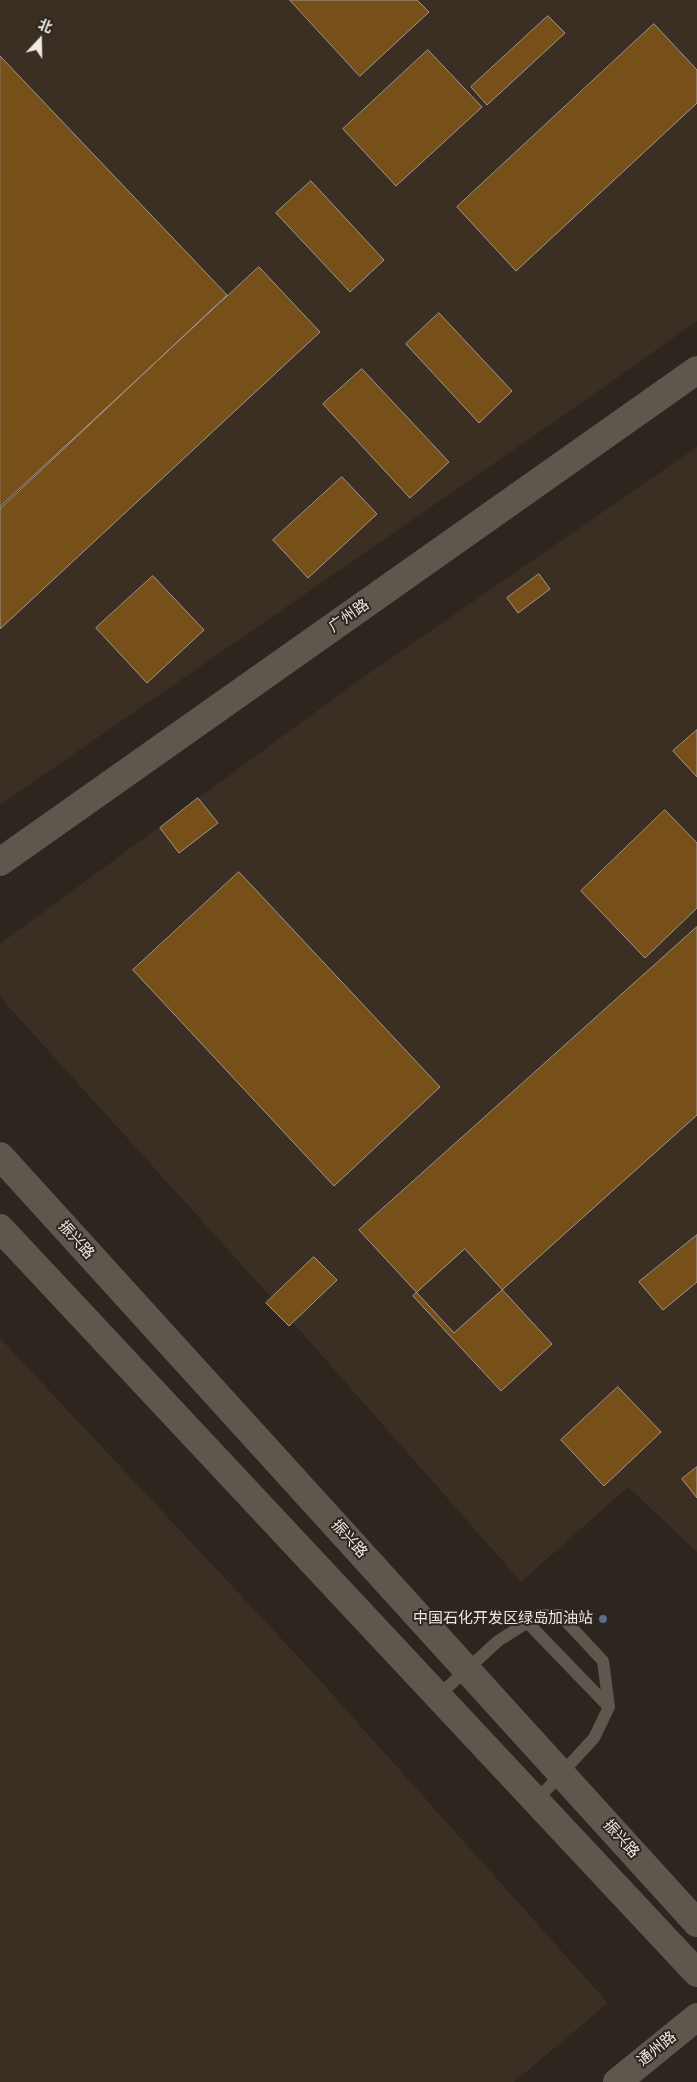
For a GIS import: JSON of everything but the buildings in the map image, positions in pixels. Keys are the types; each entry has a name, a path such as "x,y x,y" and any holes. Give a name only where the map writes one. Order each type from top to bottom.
{"main road":[{"name":"广州路","path":"0,862 697,370"},
{"name":"振兴路","path":"0,1156 697,1923"},
{"path":"0,1228 697,1973"},
{"name":"通州路","path":"617,2082 697,2017"}],"lane":[{"path":"438,1696 498,1641 539,1615 560,1615 603,1661 609,1707 594,1738 536,1801"},
{"path":"527,1622 609,1707"}],"shaded area":[{"path":"0,0 697,0 697,321 0,805"},
{"path":"697,447 697,1552 628,1487 521,1582 267,1293 0,997 0,944 355,683"},
{"path":"0,1338 306,1665 608,2003 514,2082 0,2082"}],"place":[{"name":"中国石化开发区绿岛加油站","path":"603,1619"}]}
